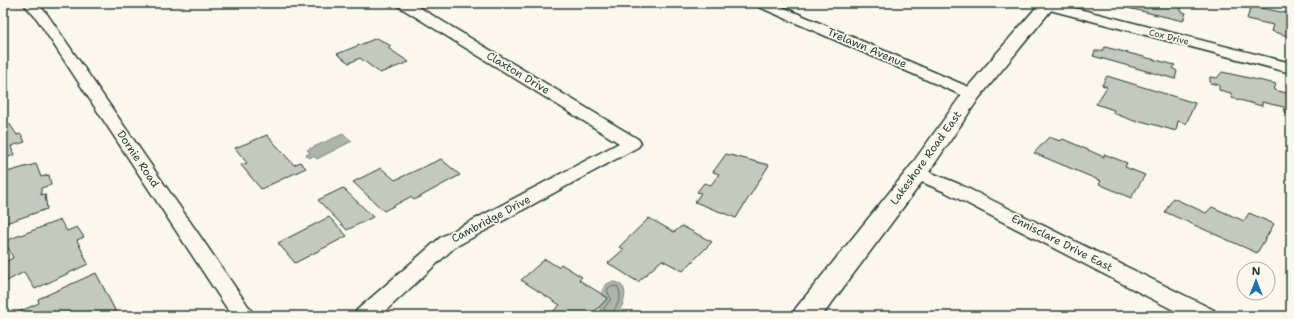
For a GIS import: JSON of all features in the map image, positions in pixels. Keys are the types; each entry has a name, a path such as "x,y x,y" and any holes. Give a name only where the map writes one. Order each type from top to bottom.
{"main road":[{"name":"Lakeshore Road East","path":"806,316 917,173 972,94 1048,4"}],"street":[{"name":"Dornie Road","path":"30,3 42,17 244,316"},
{"name":"Claxton Drive","path":"403,3 632,143"},
{"name":"Trelawn Avenue","path":"762,3 972,94"},
{"name":"Cox Drive","path":"1048,4 1291,68"},
{"name":"Cambridge Drive","path":"365,316 448,242 632,143"},
{"name":"Ennisclare Drive East","path":"917,173 952,188 1206,316"}],"water":[{"path":"343,134 352,141 317,159 313,156 310,158 306,155 310,153 307,150"},
{"path":"612,282 618,283 622,286 625,295 624,301 619,311 615,315 603,316 599,307 607,298 602,295 603,288"}],"building":[{"path":"1129,3 1185,3 1182,4 1180,8 1182,9 1180,11 1186,13 1183,21 1128,8"},
{"path":"1251,6 1291,14 1291,37 1271,31 1273,25 1247,19"},
{"path":"377,38 391,46 388,48 409,62 380,73 360,58 349,63 337,54"},
{"path":"1105,47 1175,65 1172,68 1177,71 1175,79 1093,56 1095,51 1102,51"},
{"path":"1222,72 1276,84 1274,90 1291,94 1291,114 1285,112 1284,107 1262,102 1262,106 1232,98 1231,93 1219,90 1219,85 1210,83 1210,77 1217,78"},
{"path":"1107,76 1195,103 1186,124 1178,121 1176,131 1141,121 1137,122 1113,113 1114,110 1096,104 1107,87 1102,85"},
{"path":"9,123 17,135 21,134 25,142 11,146 14,155 3,159 3,125"},
{"path":"267,135 294,165 300,162 306,168 261,189 241,165 247,163 235,148"},
{"path":"1049,137 1060,141 1063,139 1104,157 1104,154 1127,163 1125,167 1145,175 1131,198 1099,184 1101,181 1034,153"},
{"path":"726,154 769,165 736,218 695,202 701,193 697,192 704,183 711,185 719,174 713,172"},
{"path":"441,159 460,175 414,200 410,197 384,211 353,182 381,168 395,180"},
{"path":"36,164 41,177 49,175 51,185 41,188 41,195 45,194 47,209 3,224 3,173"},
{"path":"343,188 373,217 347,230 318,200"},
{"path":"1173,198 1206,213 1212,207 1244,221 1249,213 1274,224 1257,253 1165,212"},
{"path":"329,217 347,236 295,263 278,243"},
{"path":"649,218 674,232 682,226 712,242 683,271 662,260 638,282 608,263 624,249 619,247"},
{"path":"60,220 67,231 77,227 84,237 77,240 88,264 35,289 24,272 5,282 3,279 3,263 13,258 5,241"},
{"path":"545,259 558,267 561,264 582,277 579,280 608,298 590,316 548,316 560,305 521,280"},
{"path":"96,273 118,316 17,316 16,313 39,303 38,299"}]}
